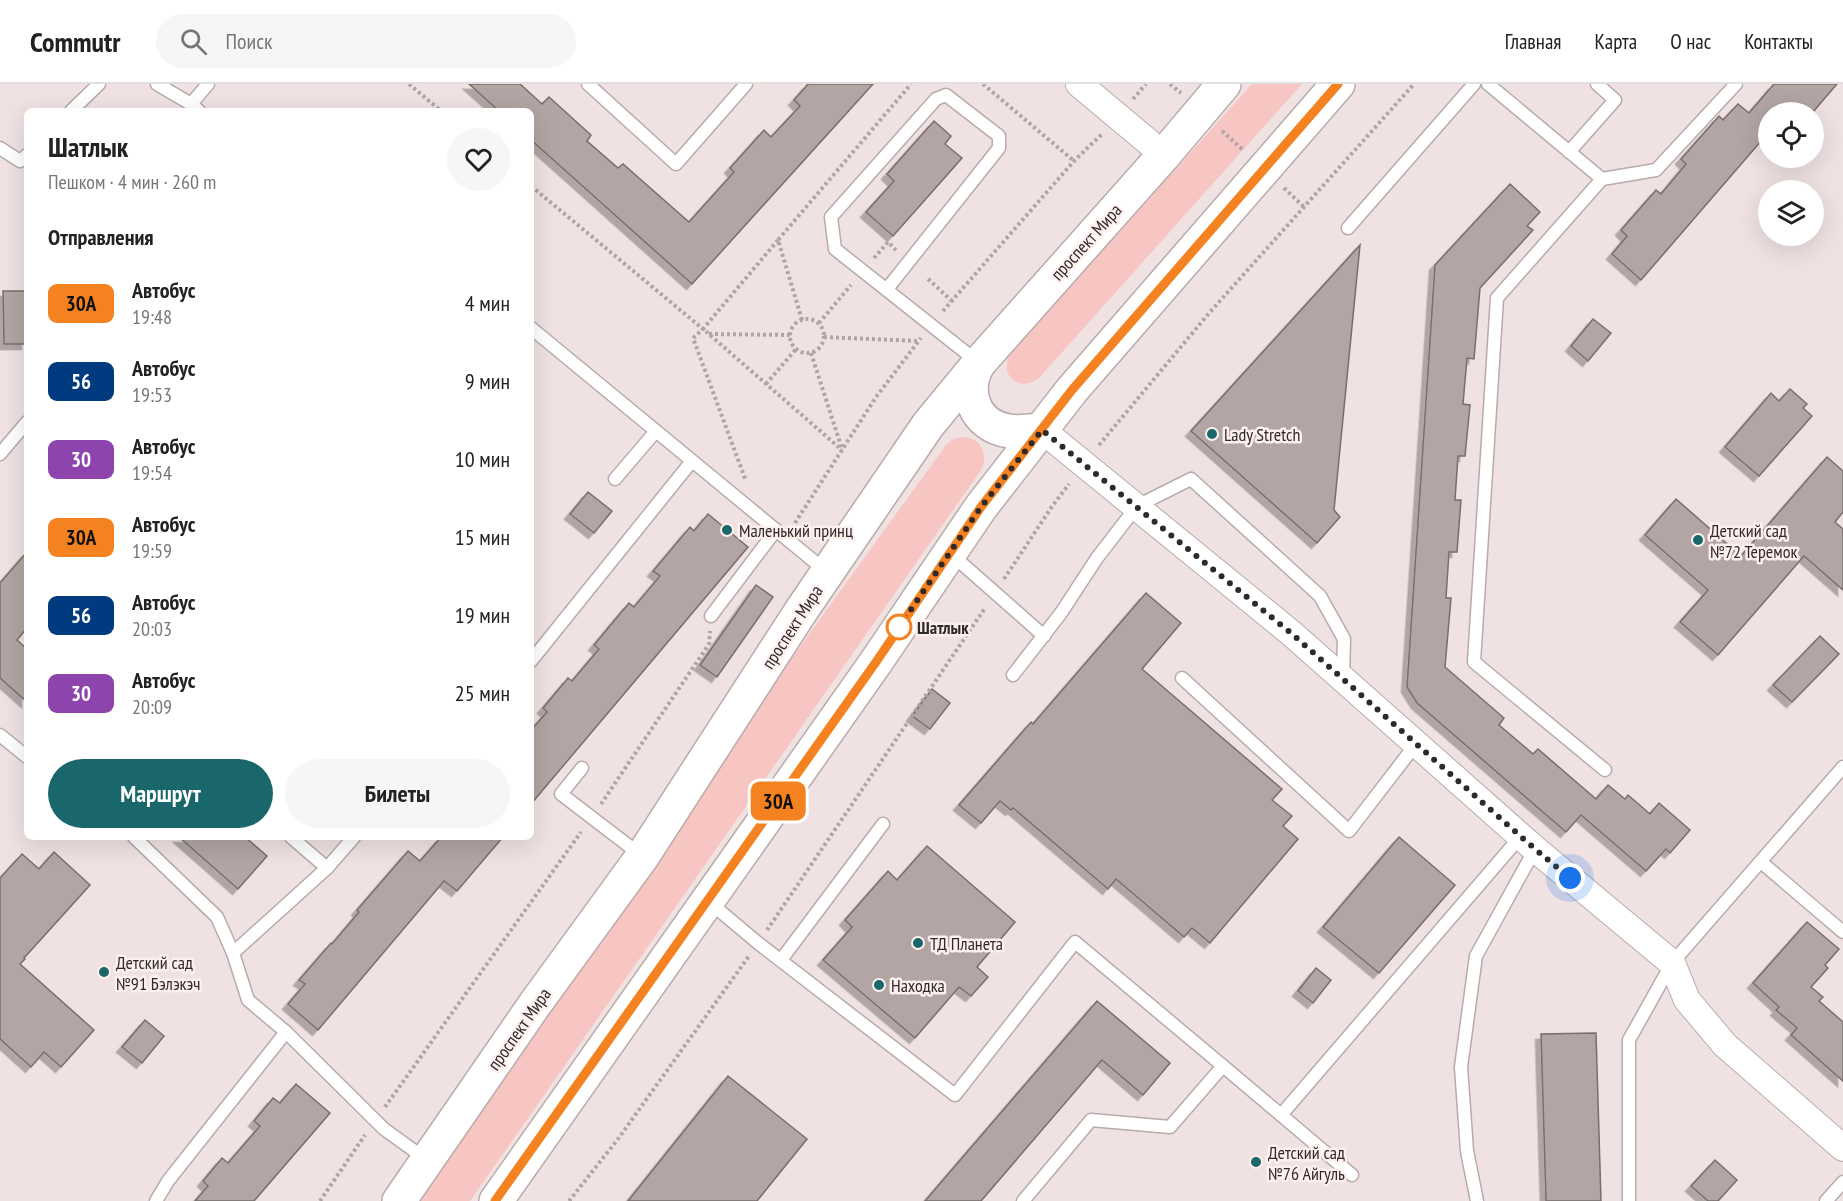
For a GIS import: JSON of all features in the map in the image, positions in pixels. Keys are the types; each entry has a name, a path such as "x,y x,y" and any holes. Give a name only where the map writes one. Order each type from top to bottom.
{"main road":[{"name":"проспект Мира","path":"399,1201 535,1005 642,857 928,425 979,363 1224,84"},
{"path":"495,1201 876,662 981,507 1072,390 1338,84"},
{"path":"979,363 970,386 972,402 981,416 993,425 1009,431 1042,430"}],"street":[{"path":"1079,84 1164,155"},
{"path":"1042,430 1291,633 1528,843 1672,963 1687,1000 1725,1045 1843,1148"}],"lane":[{"path":"74,108 99,84"},
{"path":"157,84 195,107 208,84"},
{"path":"588,84 676,164 746,84"},
{"path":"1348,228 1474,84"},
{"path":"1488,84 1602,179"},
{"path":"1569,153 1615,100 1597,84"},
{"path":"1605,770 1474,662 1497,298 1602,179 1656,170 1736,84"},
{"path":"887,289 999,148 999,136 946,94 936,99 831,217 835,249 979,363"},
{"path":"0,148 20,161 24,158"},
{"path":"534,330 828,573"},
{"path":"0,454 24,426"},
{"path":"615,478 656,431"},
{"path":"534,657 692,460"},
{"path":"1013,675 1061,613 1097,558 1137,506 1191,479 1320,596 1344,639 1343,679"},
{"path":"711,616 776,530"},
{"path":"950,553 1044,636"},
{"path":"1182,678 1349,831 1416,744"},
{"path":"0,735 24,755"},
{"path":"582,768 561,794 642,857"},
{"path":"1629,1201 1629,1040 1672,963 1843,768"},
{"path":"781,960 883,824"},
{"path":"137,840 217,917 233,954 248,1000 286,1032 384,1129 428,1161"},
{"path":"294,840 327,868"},
{"path":"233,954 327,868 351,840"},
{"path":"1281,1115 1528,843"},
{"path":"1477,1201 1467,1151 1461,1067 1476,956 1528,843"},
{"path":"1761,862 1843,932"},
{"path":"707,901 955,1095 1075,942 1352,1175"},
{"path":"156,1201 168,1181 286,1032"},
{"path":"1023,1201 1091,1120 1170,1127 1223,1066"},
{"path":"1826,1201 1843,1182"}],"path":[{"path":"409,84 437,108"},
{"path":"983,84 1074,161"},
{"path":"1170,84 1304,207"},
{"path":"569,1201 618,1139 758,943 1053,505 1084,464 1210,312 1414,84"},
{"path":"534,188 703,329 842,450 811,353"},
{"path":"759,515 693,338 778,240"},
{"path":"870,263 888,242 902,255"},
{"path":"928,279 952,301"},
{"path":"819,323 854,281"},
{"path":"808,319 819,323 824,332 820,347 811,353 796,349 792,345 790,335 794,326 808,319"},
{"path":"708,334 790,335"},
{"path":"824,337 918,341"},
{"path":"766,384 796,349"},
{"path":"320,1201 375,1120 591,818 709,644 711,616"}],"shaded area":[{"path":"1252,84 1302,84 1039,378 1024,384 1012,379 1007,368 1007,361 1011,353"},
{"path":"960,437 973,439 981,447 984,458 981,470 470,1201 402,1201 428,1161 946,445"}],"building":[{"path":"469,84 520,84 542,104 549,97 591,135 587,141 618,168 623,164 689,222 734,172 730,168 764,130 771,137 800,106 794,100 808,84 873,84 692,284 534,143 534,108 496,108"},
{"path":"1774,84 1837,84 1822,102 1758,102"},
{"path":"1758,103 1758,145 1641,280 1612,254 1627,236 1621,230 1656,190 1661,194 1686,164 1681,159 1719,116 1723,120 1738,104 1749,113"},
{"path":"934,121 951,136 945,144 962,158 893,236 866,212 894,181 887,174"},
{"path":"1510,184 1540,212 1527,226 1533,230 1480,288 1474,359 1467,358 1463,404 1470,405 1465,456 1458,456 1455,500 1461,500 1457,552 1449,552 1446,598 1451,598 1445,667 1504,718 1499,725 1533,754 1538,749 1596,799 1608,785 1625,799 1628,795 1650,814 1659,803 1690,830 1670,853 1666,849 1646,871 1581,815 1566,832 1417,703 1407,687 1435,265"},
{"path":"1360,245 1334,510 1340,517 1317,543 1191,431"},
{"path":"3,291 24,291 24,344 4,344"},
{"path":"1593,319 1611,333 1588,361 1571,346"},
{"path":"1790,389 1807,404 1803,408 1812,416 1759,476 1725,447 1771,393 1779,401"},
{"path":"1827,457 1843,471 1843,512 1835,522 1843,529 1843,590 1804,556 1718,655 1680,622 1708,590 1645,535 1676,499 1741,556"},
{"path":"588,492 612,511 594,533 570,514"},
{"path":"708,514 748,547 534,800 534,727 547,712 543,708 568,678 572,681 599,649 594,645 629,603 634,607 660,576 653,571 690,527 694,531"},
{"path":"24,555 24,632 17,640 24,646 24,699 0,678 0,583"},
{"path":"756,585 773,597 717,677 700,665"},
{"path":"1146,593 1181,623 1142,669 1282,789 1272,800 1292,816 1283,826 1298,839 1210,943 1192,928 1184,937 1116,879 1108,889 1013,808 1011,810 1000,801 981,823 959,805 1031,722 1033,724"},
{"path":"1820,636 1839,654 1792,702 1773,685"},
{"path":"932,689 950,703 930,729 912,716"},
{"path":"1399,837 1455,885 1379,973 1323,927"},
{"path":"182,840 248,840 267,856 238,889"},
{"path":"438,840 500,840 457,891 444,881 318,1030 288,1004 305,984 299,980 332,944 359,912 357,910 408,851 420,861"},
{"name":"ТД Планета","path":"927,846 1015,922 977,967 988,977 971,996 959,987 915,1038 823,960 852,927 845,920 888,871 897,880"},
{"path":"54,852 90,885 20,964 94,1030 61,1067 44,1052 31,1067 0,1039 0,878 22,854 39,869"},
{"path":"1807,922 1839,949 1825,965 1828,968 1811,987 1823,997 1819,1001 1843,1022 1843,1081 1791,1035 1797,1028 1776,1010 1779,1007 1753,983"},
{"path":"1316,968 1331,980 1313,1003 1298,991"},
{"path":"1097,1001 1170,1063 1143,1095 1102,1060 981,1201 925,1201"},
{"path":"145,1020 164,1036 142,1063 122,1047"},
{"path":"1596,1033 1601,1201 1546,1201 1541,1034"},
{"path":"728,1076 807,1139 757,1201 628,1201"},
{"path":"296,1084 330,1113 254,1201 195,1201 208,1186 203,1181 222,1158 228,1163 260,1126 254,1121 273,1098 280,1103"},
{"path":"1715,1160 1737,1180 1718,1201 1708,1201 1691,1186"}],"bus line":[{"name":"30А","path":"495,1201 876,662 981,507 1072,390 1338,84"}],"place":[{"name":"Lady Stretch","path":"1212,434"},
{"name":"Маленький принц","path":"727,530"},
{"name":"Детский сад №72 Теремок","path":"1698,540"},
{"name":"Шатлык","path":"899,627"},
{"name":"ТД Планета","path":"918,943"},
{"name":"Детский сад №91 Бэлэкэч","path":"104,972"},
{"name":"Находка","path":"879,985"},
{"name":"Детский сад №76 Айгуль","path":"1256,1162"}],"route":[{"path":"899,627 981,507 1042,430 1291,633 1570,878"}]}
